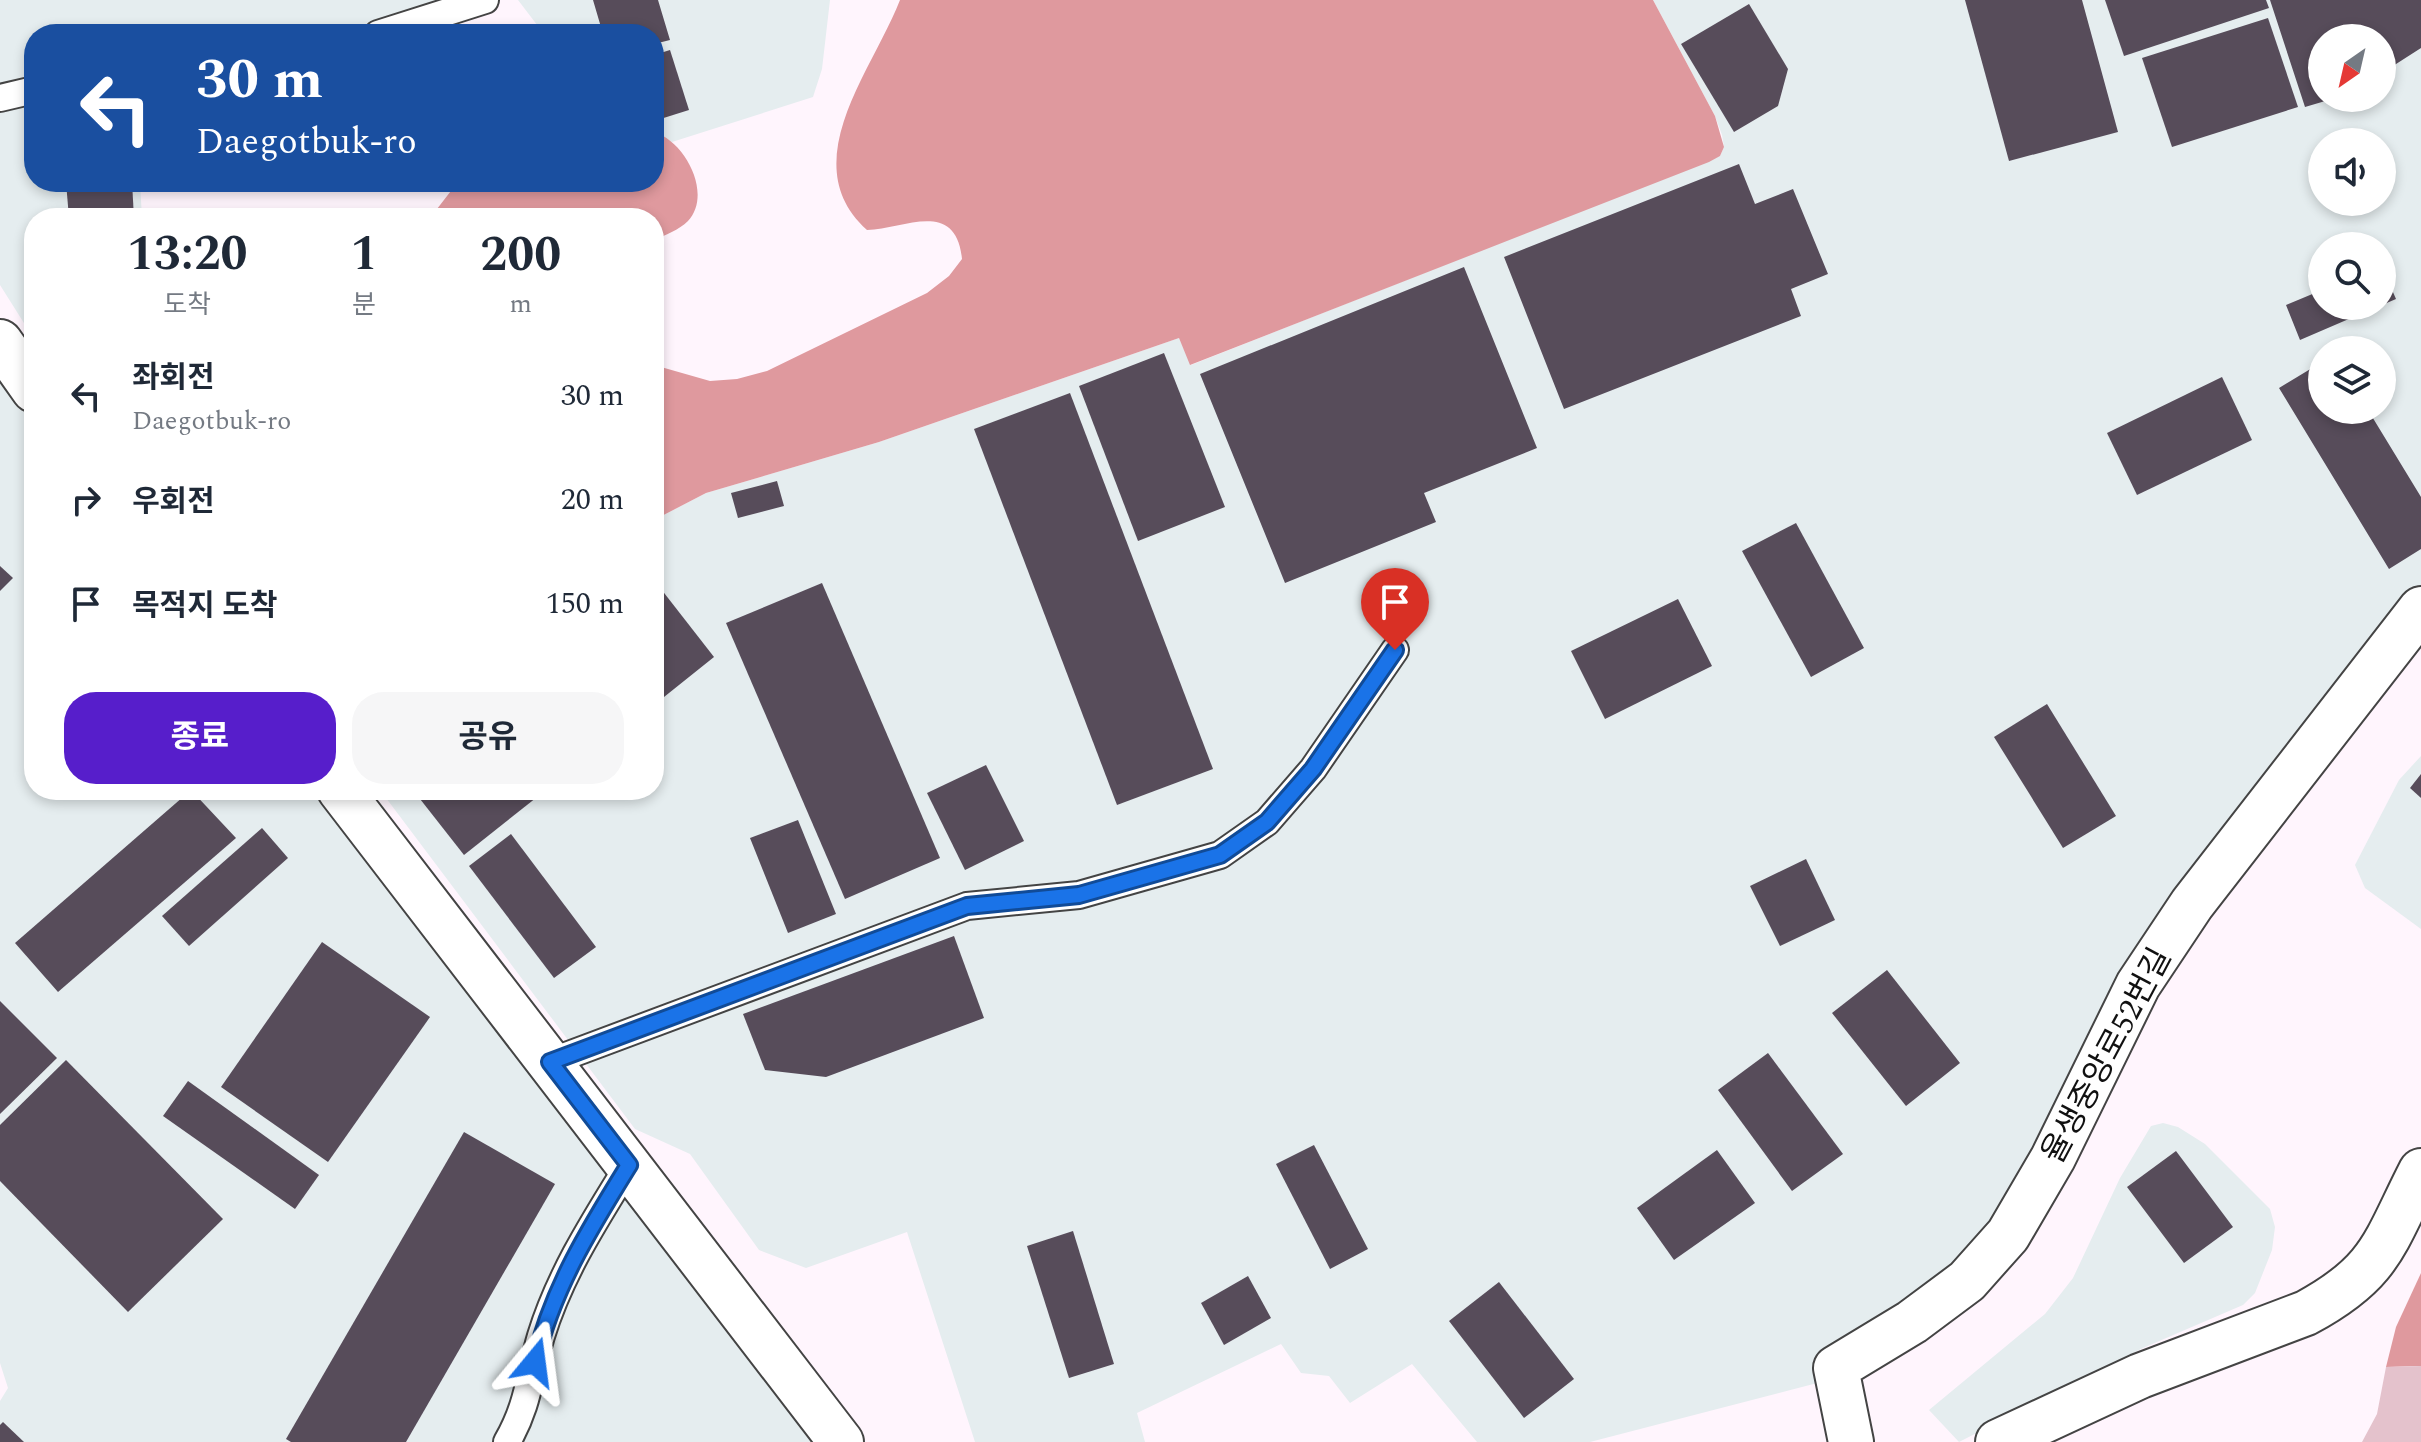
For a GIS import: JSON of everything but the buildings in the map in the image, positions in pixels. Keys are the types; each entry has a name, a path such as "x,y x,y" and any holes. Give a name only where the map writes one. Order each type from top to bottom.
{"street":[{"path":"0,342 24,376"},
{"name":"율생중앙로52번길","path":"1851,1442 1836,1368 1912,1322 1967,1281 2008,1235 2053,1158 2138,985 2192,904 2421,609"},
{"path":"348,800 841,1442"},
{"path":"1998,1442 2088,1398 2306,1313 2331,1299 2375,1262 2421,1171"}],"lane":[{"path":"409,24 485,0"},
{"path":"0,98 24,92"},
{"path":"550,1062 967,906 1079,895 1220,855 1267,822 1313,769 1395,650"},
{"path":"507,1442 524,1413 541,1337 572,1258 629,1165"}],"shaded area":[{"path":"0,0 453,0 366,24 24,24 24,192 141,192 141,208 24,208 24,323 0,285"},
{"path":"518,0 830,0 822,69 813,97 672,142 664,138 664,24 536,24"},
{"path":"900,0 1653,0 1715,116 1724,147 1720,156 1709,162 1190,365 1179,338 879,442 706,493 664,515 664,368 710,381 737,379 767,371 927,293 949,276 962,259 958,240 950,229 939,223 926,221 867,230 846,204 837,176 838,146 846,116"},
{"path":"1653,0 2421,0 2421,592 1988,1242 1825,1381 1590,1442 1477,1442 1412,1364 1350,1403 1329,1376 1301,1373 1281,1344 1137,1413 1145,1442 975,1442 907,1232 806,1268 759,1250 690,1154 635,1129 388,800 664,800 664,515 706,493 879,442 1179,338 1191,365 1720,156 1724,147 1715,116"},
{"path":"664,137 685,157 692,170 698,197 688,221 664,235 664,208 438,208 450,192 664,192"},
{"path":"0,376 24,410 24,800 323,800 814,1442 0,1442 0,1401 8,1388 0,1363"},
{"path":"2421,756 2421,929 2365,888 2355,865 2399,780"},
{"path":"2163,1123 2178,1127 2205,1144 2270,1209 2275,1227 2272,1250 2255,1293 2243,1305 2143,1348 1959,1442 1929,1410 2045,1314 2073,1278 2120,1178 2151,1126"},
{"path":"2421,1273 2421,1366 2386,1367 2396,1327"},
{"path":"2421,1366 2421,1442 2362,1442 2377,1414 2386,1367"}],"route":[{"path":"535,1362 555,1297 572,1258 629,1165 550,1062 769,977 967,906 1079,895 1220,855 1267,822 1313,769 1395,650"}]}
